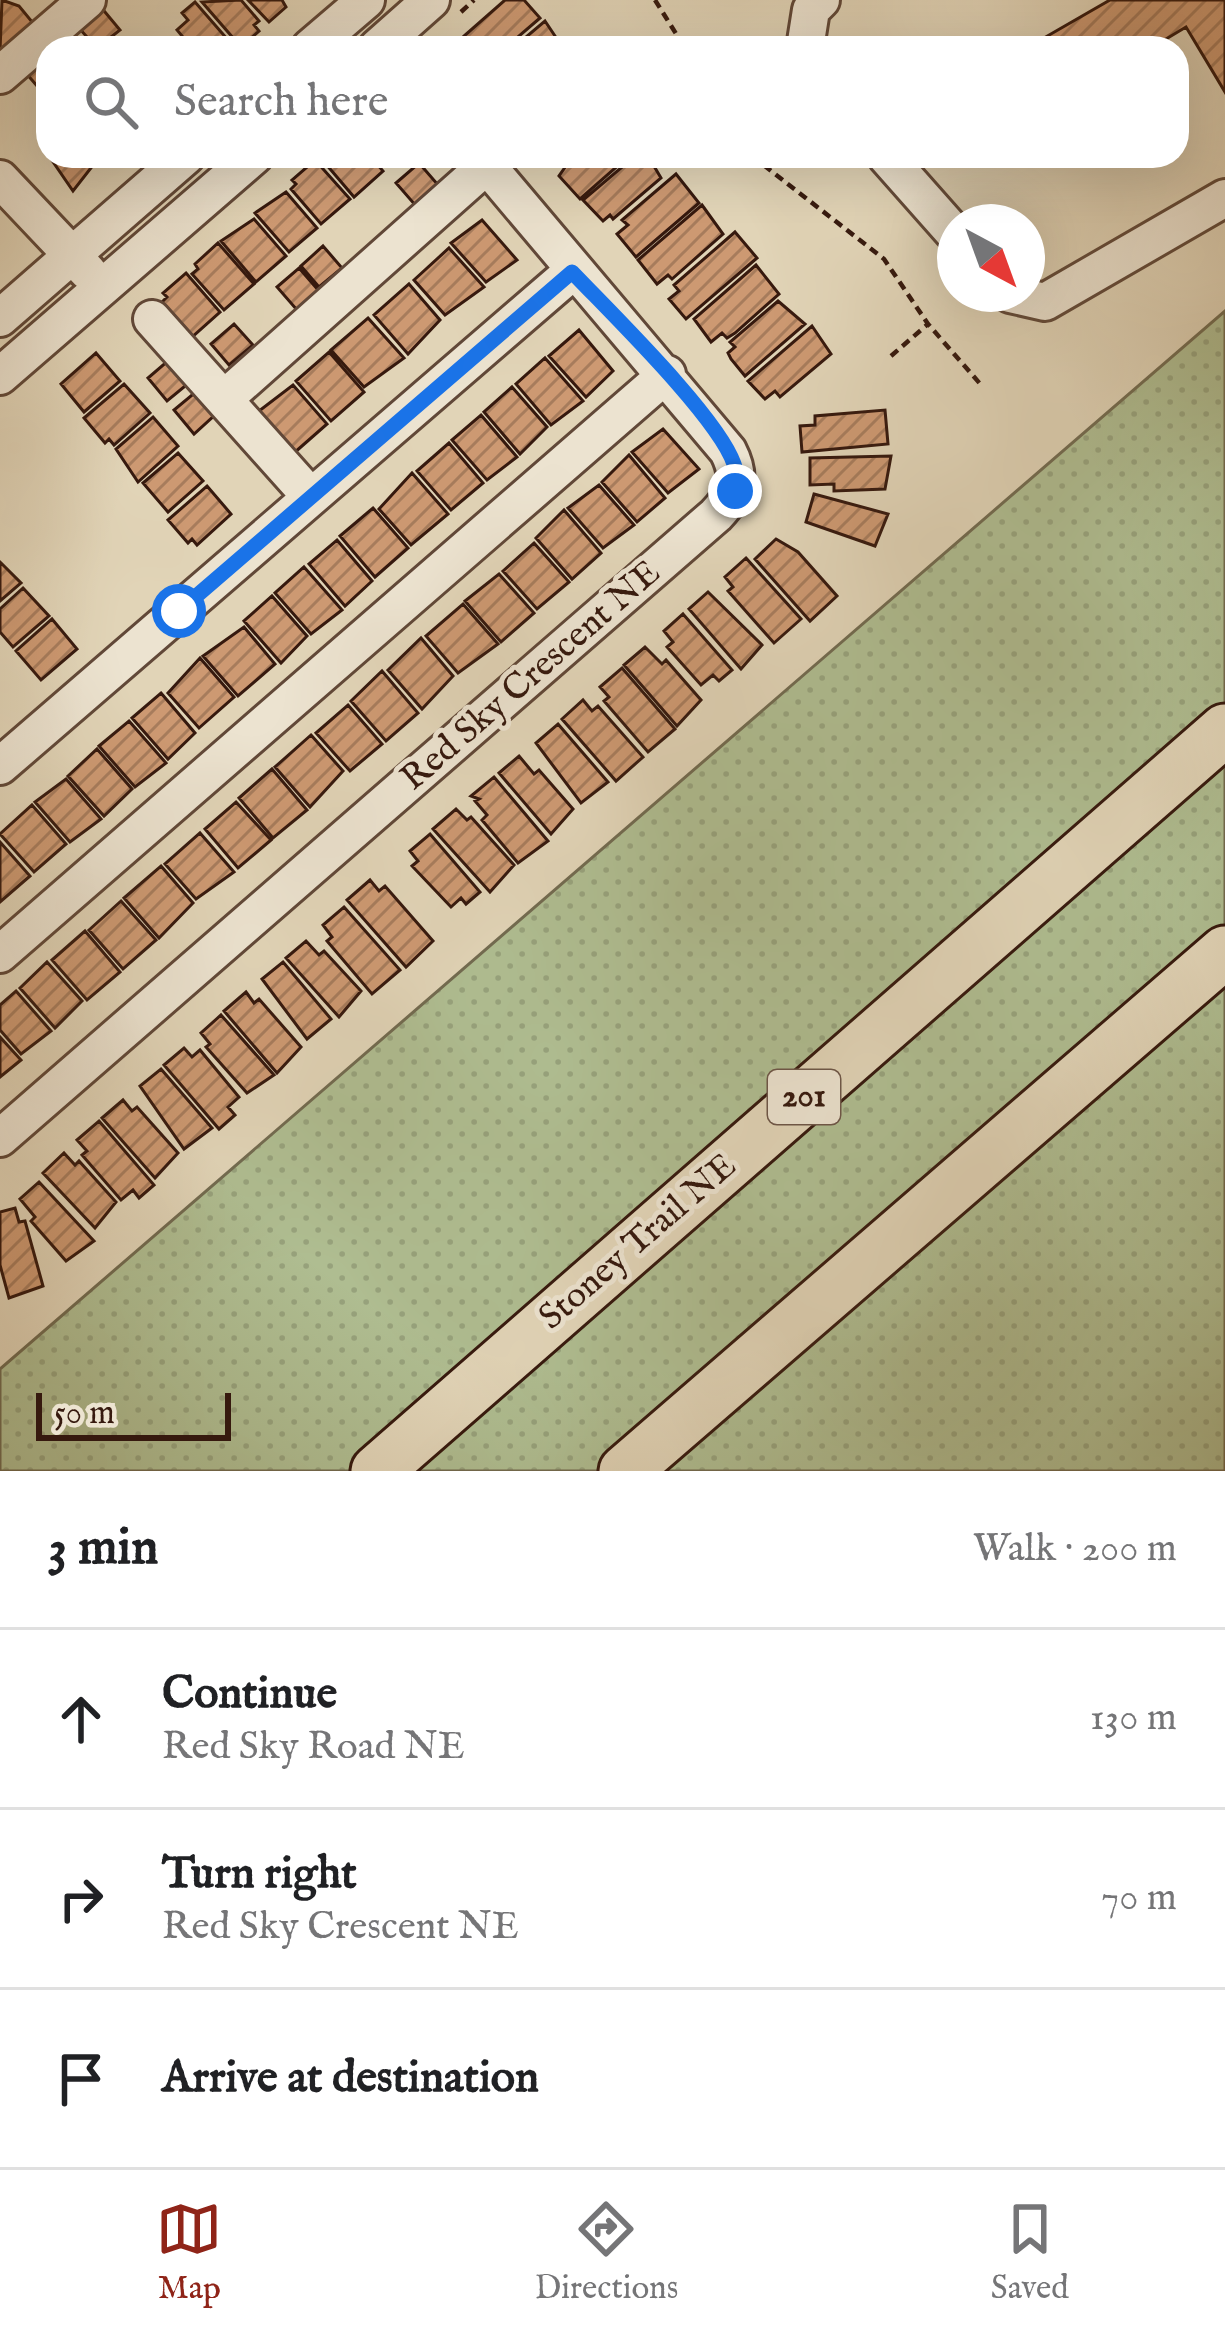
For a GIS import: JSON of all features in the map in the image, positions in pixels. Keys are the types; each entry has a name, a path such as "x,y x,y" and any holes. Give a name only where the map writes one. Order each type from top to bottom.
{"highway":[{"name":"Stoney Trail NE","path":"379,1469 1225,730"},
{"path":"625,1471 1225,952"},
{"path":"1003,1144 1225,973"}],"street":[{"path":"45,36 87,0"},
{"path":"393,36 431,0"},
{"path":"807,36 811,10 821,0"},
{"path":"322,36 354,3 374,36"},
{"path":"0,75 36,44"},
{"path":"0,318 172,168"},
{"path":"0,376 240,168"},
{"path":"224,399 475,168"},
{"name":"Red Sky Crescent NE","path":"0,1138 728,502 735,491 736,467 667,374 572,272 489,168"},
{"path":"896,168 937,214"},
{"path":"0,179 103,288"},
{"path":"1045,302 1225,198"},
{"path":"5,752 572,272"},
{"path":"152,319 311,497"},
{"path":"0,954 667,374"}],"path":[{"path":"655,0 678,36"},
{"path":"767,168 884,259 928,324 982,386"},
{"path":"891,356 928,324"}],"green space":[{"path":"1225,311 1225,1471 0,1471 0,1369"}],"building":[{"path":"2,0 19,6 33,23 0,51"},
{"path":"241,0 259,21 254,25 259,31 253,36 231,36 202,2"},
{"path":"248,0 282,0 286,7 269,22"},
{"path":"505,0 524,0 540,18 519,36 464,36"},
{"path":"1110,0 1225,0 1225,92 1186,27 1171,36 1047,36"},
{"path":"195,2 225,36 182,36 177,30 188,20 182,13"},
{"path":"100,6 120,30 112,36 86,36 77,26"},
{"path":"545,21 555,36 527,36"},
{"path":"36,64 36,85 25,72"},
{"path":"57,168 91,168 73,191"},
{"path":"306,168 322,168 350,199 321,224 291,189 296,184 292,180"},
{"path":"329,168 380,168 383,171 354,197"},
{"path":"413,168 423,168 439,186 416,206 396,183"},
{"path":"565,168 615,168 580,199 559,176"},
{"path":"621,168 655,168 661,178 613,219 610,215 603,221 583,200"},
{"path":"676,174 699,203 636,257 617,234 628,225 622,220"},
{"path":"286,192 317,228 289,252 255,213"},
{"path":"702,205 723,234 672,279 668,275 657,284 638,260"},
{"path":"254,219 286,256 256,282 221,241"},
{"path":"482,220 517,260 486,282 451,243"},
{"path":"735,232 757,258 686,319 669,299 679,291 674,285"},
{"path":"218,243 254,284 224,310 192,274 198,269 195,264"},
{"path":"323,246 342,268 319,287 301,266"},
{"path":"449,248 484,287 445,315 414,280"},
{"path":"756,265 779,294 735,333 727,338 722,333 711,342 694,319"},
{"path":"299,268 319,291 297,310 277,287"},
{"path":"186,273 220,312 192,337 162,302 167,297 163,293"},
{"path":"409,284 440,320 408,354 374,315"},
{"path":"778,301 805,324 745,376 728,353 735,347 730,342"},
{"path":"368,318 404,358 364,387 331,350"},
{"path":"234,324 253,345 229,365 211,344"},
{"path":"812,326 831,354 780,397 775,391 765,399 748,381"},
{"path":"579,330 613,371 586,397 549,356"},
{"path":"329,352 364,392 331,421 296,381"},
{"path":"96,353 120,381 84,412 61,384"},
{"path":"545,358 583,401 551,425 516,384"},
{"path":"170,359 190,382 167,401 148,378"},
{"path":"124,384 150,413 114,445 109,439 105,443 84,418"},
{"path":"293,385 327,424 294,453 259,411"},
{"path":"512,387 547,427 520,454 484,412"},
{"path":"198,390 217,413 194,434 174,410"},
{"path":"885,410 888,444 802,452 800,426 815,425 815,416"},
{"path":"481,415 517,457 487,480 452,440"},
{"path":"153,417 178,446 138,482 116,449"},
{"path":"663,429 699,469 668,493 632,452"},
{"path":"449,443 483,483 451,510 417,471"},
{"path":"178,453 203,481 168,512 143,483"},
{"path":"629,455 665,498 637,522 602,482"},
{"path":"891,456 885,489 834,491 834,484 810,485 810,458"},
{"path":"412,473 448,514 411,545 379,509"},
{"path":"599,485 634,525 603,548 568,508"},
{"path":"207,486 231,514 197,545 192,539 188,543 168,520"},
{"path":"814,494 888,514 875,546 806,522"},
{"path":"373,508 408,548 375,577 340,536"},
{"path":"564,510 601,553 572,579 536,538"},
{"path":"776,539 798,552 837,596 810,621 755,559"},
{"path":"337,540 372,581 345,606 309,564"},
{"path":"534,543 569,582 537,609 503,571"},
{"path":"746,558 801,619 774,643 728,591 733,587 725,577"},
{"path":"0,562 21,583 0,601"},
{"path":"304,567 342,610 311,634 275,593"},
{"path":"499,574 534,613 501,642 465,601"},
{"path":"23,588 49,616 13,647 0,632 0,609"},
{"path":"708,592 762,645 741,669 689,609"},
{"path":"272,596 307,636 281,663 244,621"},
{"path":"463,604 498,644 458,673 426,636"},
{"path":"683,614 732,670 719,681 713,675 701,685 667,647 673,642 664,631"},
{"path":"52,619 77,649 41,680 16,651"},
{"path":"244,627 275,664 238,696 203,656"},
{"path":"421,638 453,676 422,709 388,670"},
{"path":"645,647 662,664 666,660 701,700 677,726 624,665"},
{"path":"200,658 234,697 199,728 168,693"},
{"path":"622,668 675,729 648,752 604,701 609,697 600,687"},
{"path":"382,671 418,713 386,741 351,701"},
{"path":"161,693 195,733 168,759 132,718"},
{"path":"583,700 592,711 598,706 643,757 616,781 562,719"},
{"path":"348,705 382,744 350,771 316,733"},
{"path":"129,721 166,763 135,787 99,746"},
{"path":"558,724 608,782 581,803 536,743"},
{"path":"311,735 343,771 310,807 275,767"},
{"path":"97,749 132,789 104,816 68,776"},
{"path":"519,756 534,774 539,770 573,809 551,834 499,773"},
{"path":"272,769 307,810 273,838 239,798"},
{"path":"494,777 548,841 518,863 482,820 487,815 475,801 479,799 471,796"},
{"path":"66,779 101,819 70,842 35,802"},
{"path":"236,802 271,840 238,868 205,829"},
{"path":"32,805 66,844 34,872 0,834"},
{"path":"456,809 467,820 471,817 514,865 490,892 433,829"},
{"path":"200,833 234,872 196,899 165,864"},
{"path":"430,834 480,892 466,904 461,898 451,907 412,866 418,861 410,851"},
{"path":"0,842 30,876 0,902"},
{"path":"161,866 193,903 159,938 124,898"},
{"path":"370,880 379,891 385,886 433,941 406,967 347,900"},
{"path":"121,901 156,940 123,969 89,930"},
{"path":"344,907 400,970 372,994 327,941 332,937 323,925"},
{"path":"85,931 120,972 87,1000 52,960"},
{"path":"306,941 319,955 324,951 361,991 339,1017 286,958"},
{"path":"47,962 82,1001 55,1028 20,988"},
{"path":"283,962 331,1019 307,1039 262,979"},
{"path":"16,991 51,1031 21,1054 0,1030 0,1005"},
{"path":"246,992 254,1003 259,999 301,1047 277,1073 224,1011"},
{"path":"221,1015 274,1075 247,1093 206,1047 210,1044 201,1033"},
{"path":"0,1037 21,1060 0,1077"},
{"path":"184,1048 192,1057 200,1050 239,1097 228,1107 235,1115 219,1129 164,1065"},
{"path":"161,1069 212,1128 184,1149 140,1086"},
{"path":"123,1100 132,1111 137,1107 178,1153 155,1178 102,1118"},
{"path":"99,1121 154,1185 139,1198 133,1190 121,1200 82,1155 87,1151 77,1140"},
{"path":"64,1153 75,1165 79,1161 116,1202 95,1228 43,1173"},
{"path":"39,1182 94,1241 66,1261 31,1221 35,1217 20,1199"},
{"path":"15,1208 19,1222 25,1221 43,1286 9,1298 0,1265 0,1212"}],"route":[{"path":"179,611 572,272 667,374 728,451 736,467 735,491"}]}
